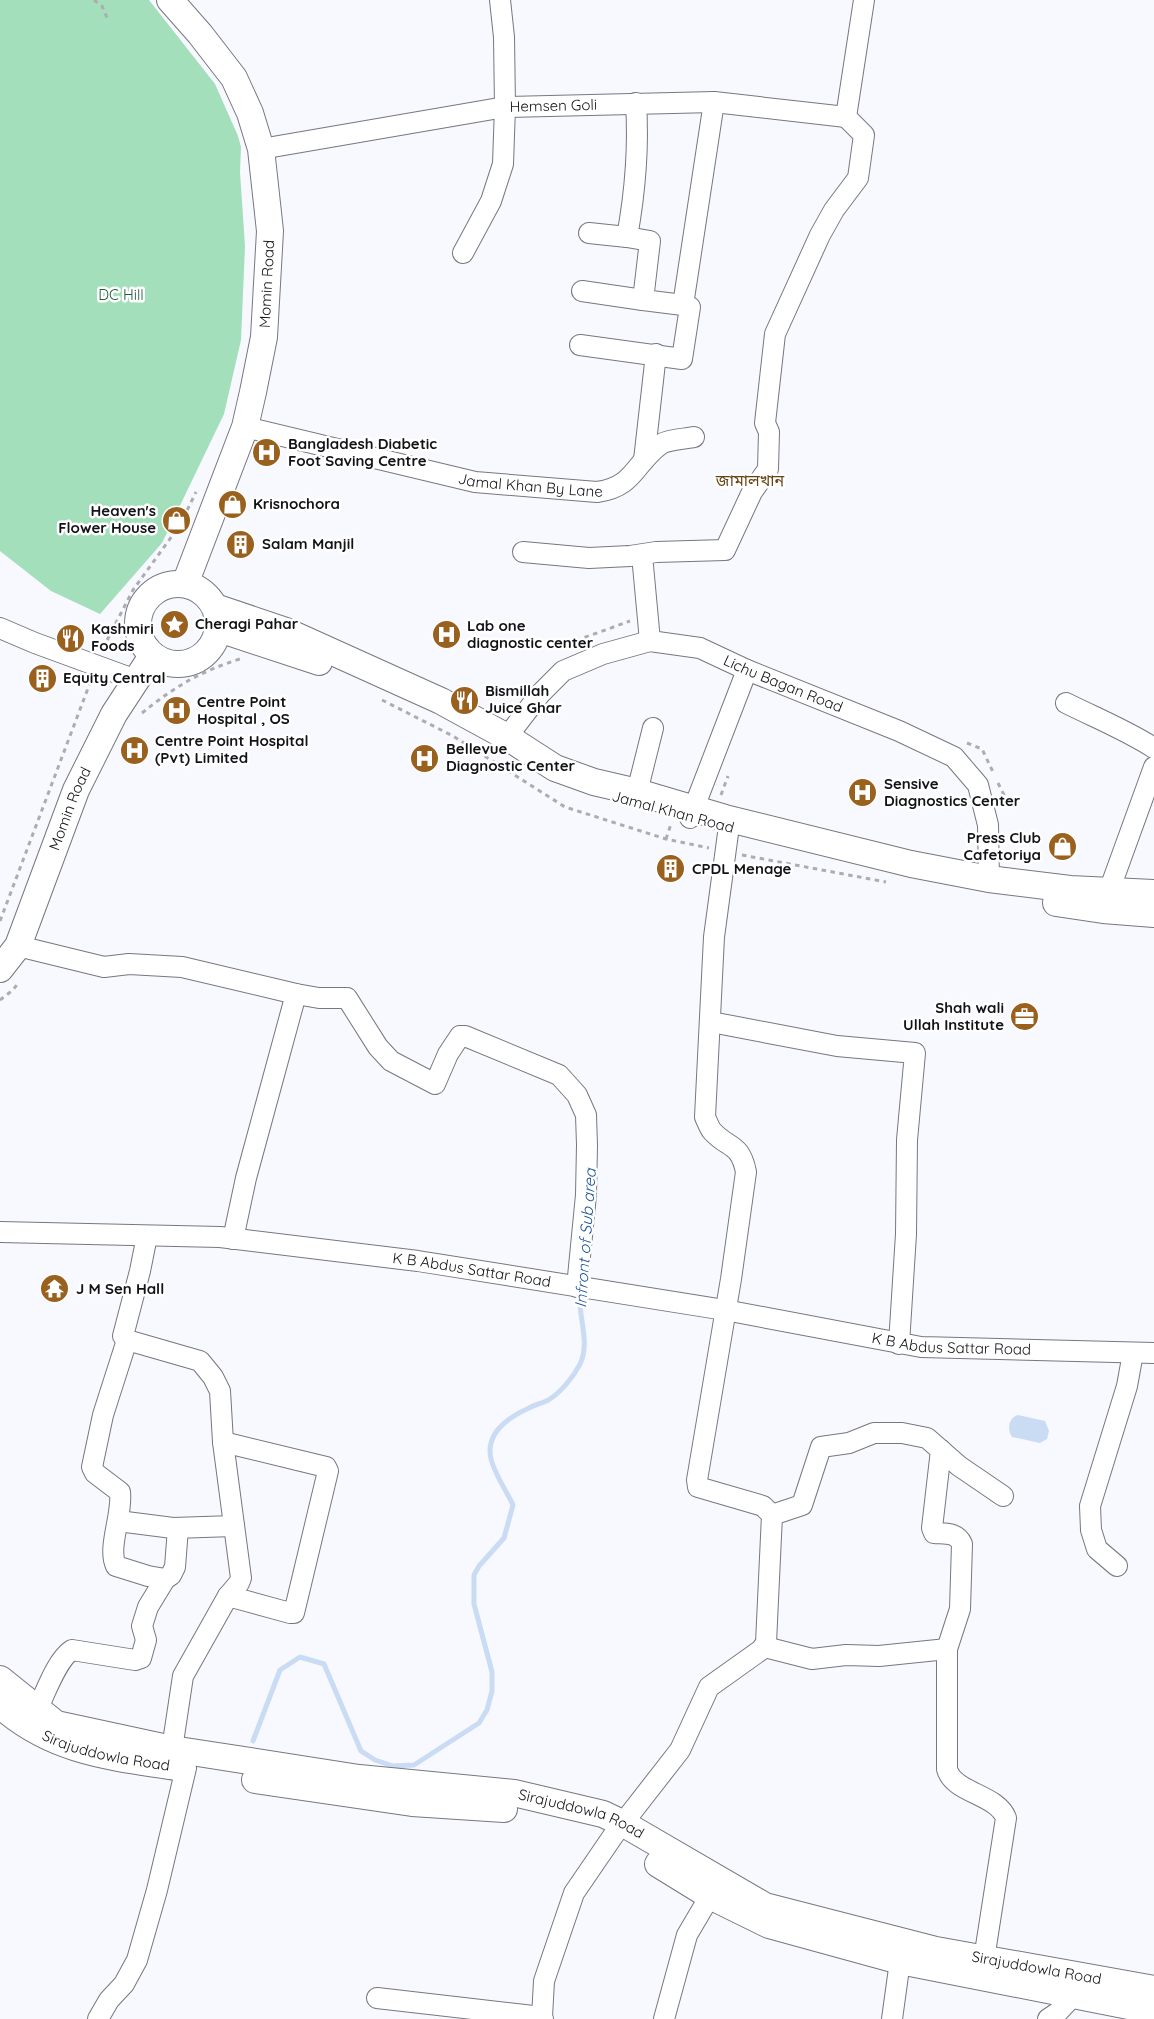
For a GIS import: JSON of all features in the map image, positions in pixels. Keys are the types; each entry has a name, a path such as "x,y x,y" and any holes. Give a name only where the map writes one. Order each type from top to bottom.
{"main road":[{"name":"Momin Road","path":"170,0 234,78 250,113 261,149 270,231 264,337 245,427 185,584"},
{"path":"185,584 197,588 208,596 217,618 211,649 194,662 172,664 152,656 140,638 138,628 141,607 155,591 164,586 185,584"},
{"name":"Jamal Khan Road","path":"217,618 427,707 557,780 987,891 1106,901 1154,914"},
{"name":"Momin Road","path":"10,975 18,946 76,790 114,714 152,656"},
{"path":"509,754 594,782 637,792 692,813 911,864 989,879 1070,889 1106,901 1154,893"},
{"name":"Sirajuddowla Road","path":"0,1679 57,1724 179,1759 324,1791 412,1803 504,1809 567,1818 619,1830 765,1906 904,1952 984,1959 1154,1989"},
{"name":"Sirajuddowla Road","path":"0,1705 33,1730 79,1750 179,1759"},
{"name":"Sirajuddowla Road","path":"619,1830 710,1896 770,1925 904,1952 1073,1996 1154,2011"}],"street":[{"path":"463,253 491,201 503,164 504,37 500,0"},
{"path":"524,552 589,558 656,552 725,550 752,492 768,469 770,432 765,423 775,334 820,235 834,210 858,178 864,135 846,117 864,0"},
{"name":"Hemsen Goli","path":"261,149 505,107 714,102 846,117"},
{"path":"683,305 714,102"},
{"path":"627,237 634,195 638,129 636,104"},
{"path":"589,233 650,241 643,300"},
{"path":"580,345 682,358 690,307 582,291"},
{"path":"644,460 656,354"},
{"name":"Jamal Khan By Lane","path":"245,427 475,482 597,492 626,483 644,460 663,443 694,437"},
{"path":"642,555 650,641"},
{"path":"0,628 136,680"},
{"name":"Lichu Bagan Road","path":"509,754 540,694 563,671 603,654 650,641 700,648 747,670 899,731 954,757 978,785 988,825 989,879"},
{"path":"692,813 747,670"},
{"path":"1066,703 1114,724 1154,748"},
{"path":"637,792 653,728"},
{"path":"1106,901 1154,767"},
{"path":"729,826 714,937 705,1117 711,1130 739,1151 746,1172 697,1483 698,1487 763,1506 772,1515 765,1647"},
{"path":"18,946 104,966 129,964 182,967 296,994 319,998 347,998 378,1047 391,1061 435,1084 448,1054 460,1036 465,1036 559,1075 577,1095 586,1115 586,1195 577,1287"},
{"path":"232,1239 246,1178 296,994"},
{"path":"711,1022 837,1046 915,1053 907,1140 906,1234 899,1344"},
{"name":"K B Abdus Sattar Road","path":"0,1232 232,1239 418,1261 726,1310 921,1347 1154,1353"},
{"path":"98,2019 109,2000 124,1984 137,1960 157,1890 179,1759 183,1676 228,1596 241,1578 223,1442 220,1391 206,1367 192,1359 127,1340 123,1336 147,1236"},
{"path":"127,1340 103,1415 92,1467 95,1473 120,1492 114,1562 117,1566 165,1579"},
{"path":"1117,1566 1097,1549 1091,1530 1090,1506 1127,1386 1133,1353"},
{"path":"772,1515 802,1505 820,1450 824,1446 849,1443 874,1433 886,1432 927,1438 959,1466 1003,1496"},
{"path":"223,1442 326,1467 328,1471 294,1613 228,1596"},
{"path":"941,1450 932,1528 934,1533 959,1537 962,1544 960,1609 947,1649 947,1769 949,1776 1002,1811 1006,1818 984,1959"},
{"path":"118,1521 178,1528 234,1526"},
{"path":"37,1710 60,1664 67,1653 72,1650 135,1660 141,1658 146,1640 142,1626 144,1618 165,1579 171,1575 175,1567 178,1528"},
{"path":"765,1647 812,1659 846,1655 879,1656 947,1649"},
{"path":"377,1998 543,2018 544,1981 574,1893 680,1750 710,1687 765,1647"},
{"path":"664,2019 687,1935 710,1896"},
{"path":"892,2019 904,1952"},
{"path":"1048,2019 1073,1996"}],"path":[{"path":"94,0 102,6 108,20"},
{"path":"0,921 105,643 133,590 180,525 198,486"},
{"path":"137,720 142,712 177,685 221,665 245,658"},
{"path":"378,697 397,709 453,736 509,754 565,807 658,837 725,852"},
{"path":"0,1000 13,990 10,975"}],"green space":[{"name":"DC Hill","path":"0,0 149,0 215,84 241,147 240,172 245,246 241,340 224,414 162,543 100,614 51,591 0,551"}],"water":[{"path":"1018,1415 1045,1421 1049,1431 1047,1439 1040,1443 1012,1437 1009,1424"}],"waterway":[{"name":"Infront of Sub area","path":"253,1741 280,1670 300,1657 324,1664 361,1751 375,1760 393,1766 414,1765 479,1723 487,1710 492,1691 492,1672 474,1604 474,1575 504,1538 513,1505 491,1459 492,1441 500,1427 507,1421 554,1396 567,1383 580,1364 584,1347 580,1291"}],"place":[{"name":"Bangladesh Diabetic Foot Saving Centre","path":"267,453"},
{"name":"Krisnochora","path":"232,504"},
{"name":"Heaven's Flower House","path":"177,520"},
{"name":"Salam Manjil","path":"241,544"},
{"name":"Cheragi Pahar","path":"174,624"},
{"name":"Lab one diagnostic center","path":"446,635"},
{"name":"Kashmiri Foods","path":"70,638"},
{"name":"Equity Central","path":"42,678"},
{"name":"Bismillah Juice Ghar","path":"464,700"},
{"name":"Centre Point Hospital , OS","path":"176,711"},
{"name":"Centre Point Hospital (Pvt) Limited","path":"134,750"},
{"name":"Bellevue Diagnostic Center","path":"425,758"},
{"name":"Sensive Diagnostics Center","path":"863,793"},
{"name":"Press Club Cafetoriya","path":"1062,847"},
{"name":"CPDL Menage","path":"671,869"},
{"name":"Shah wali Ullah Institute","path":"1025,1017"},
{"name":"J M Sen Hall","path":"55,1289"}],"district":[{"name":"জামালখান","path":"750,480"}]}
